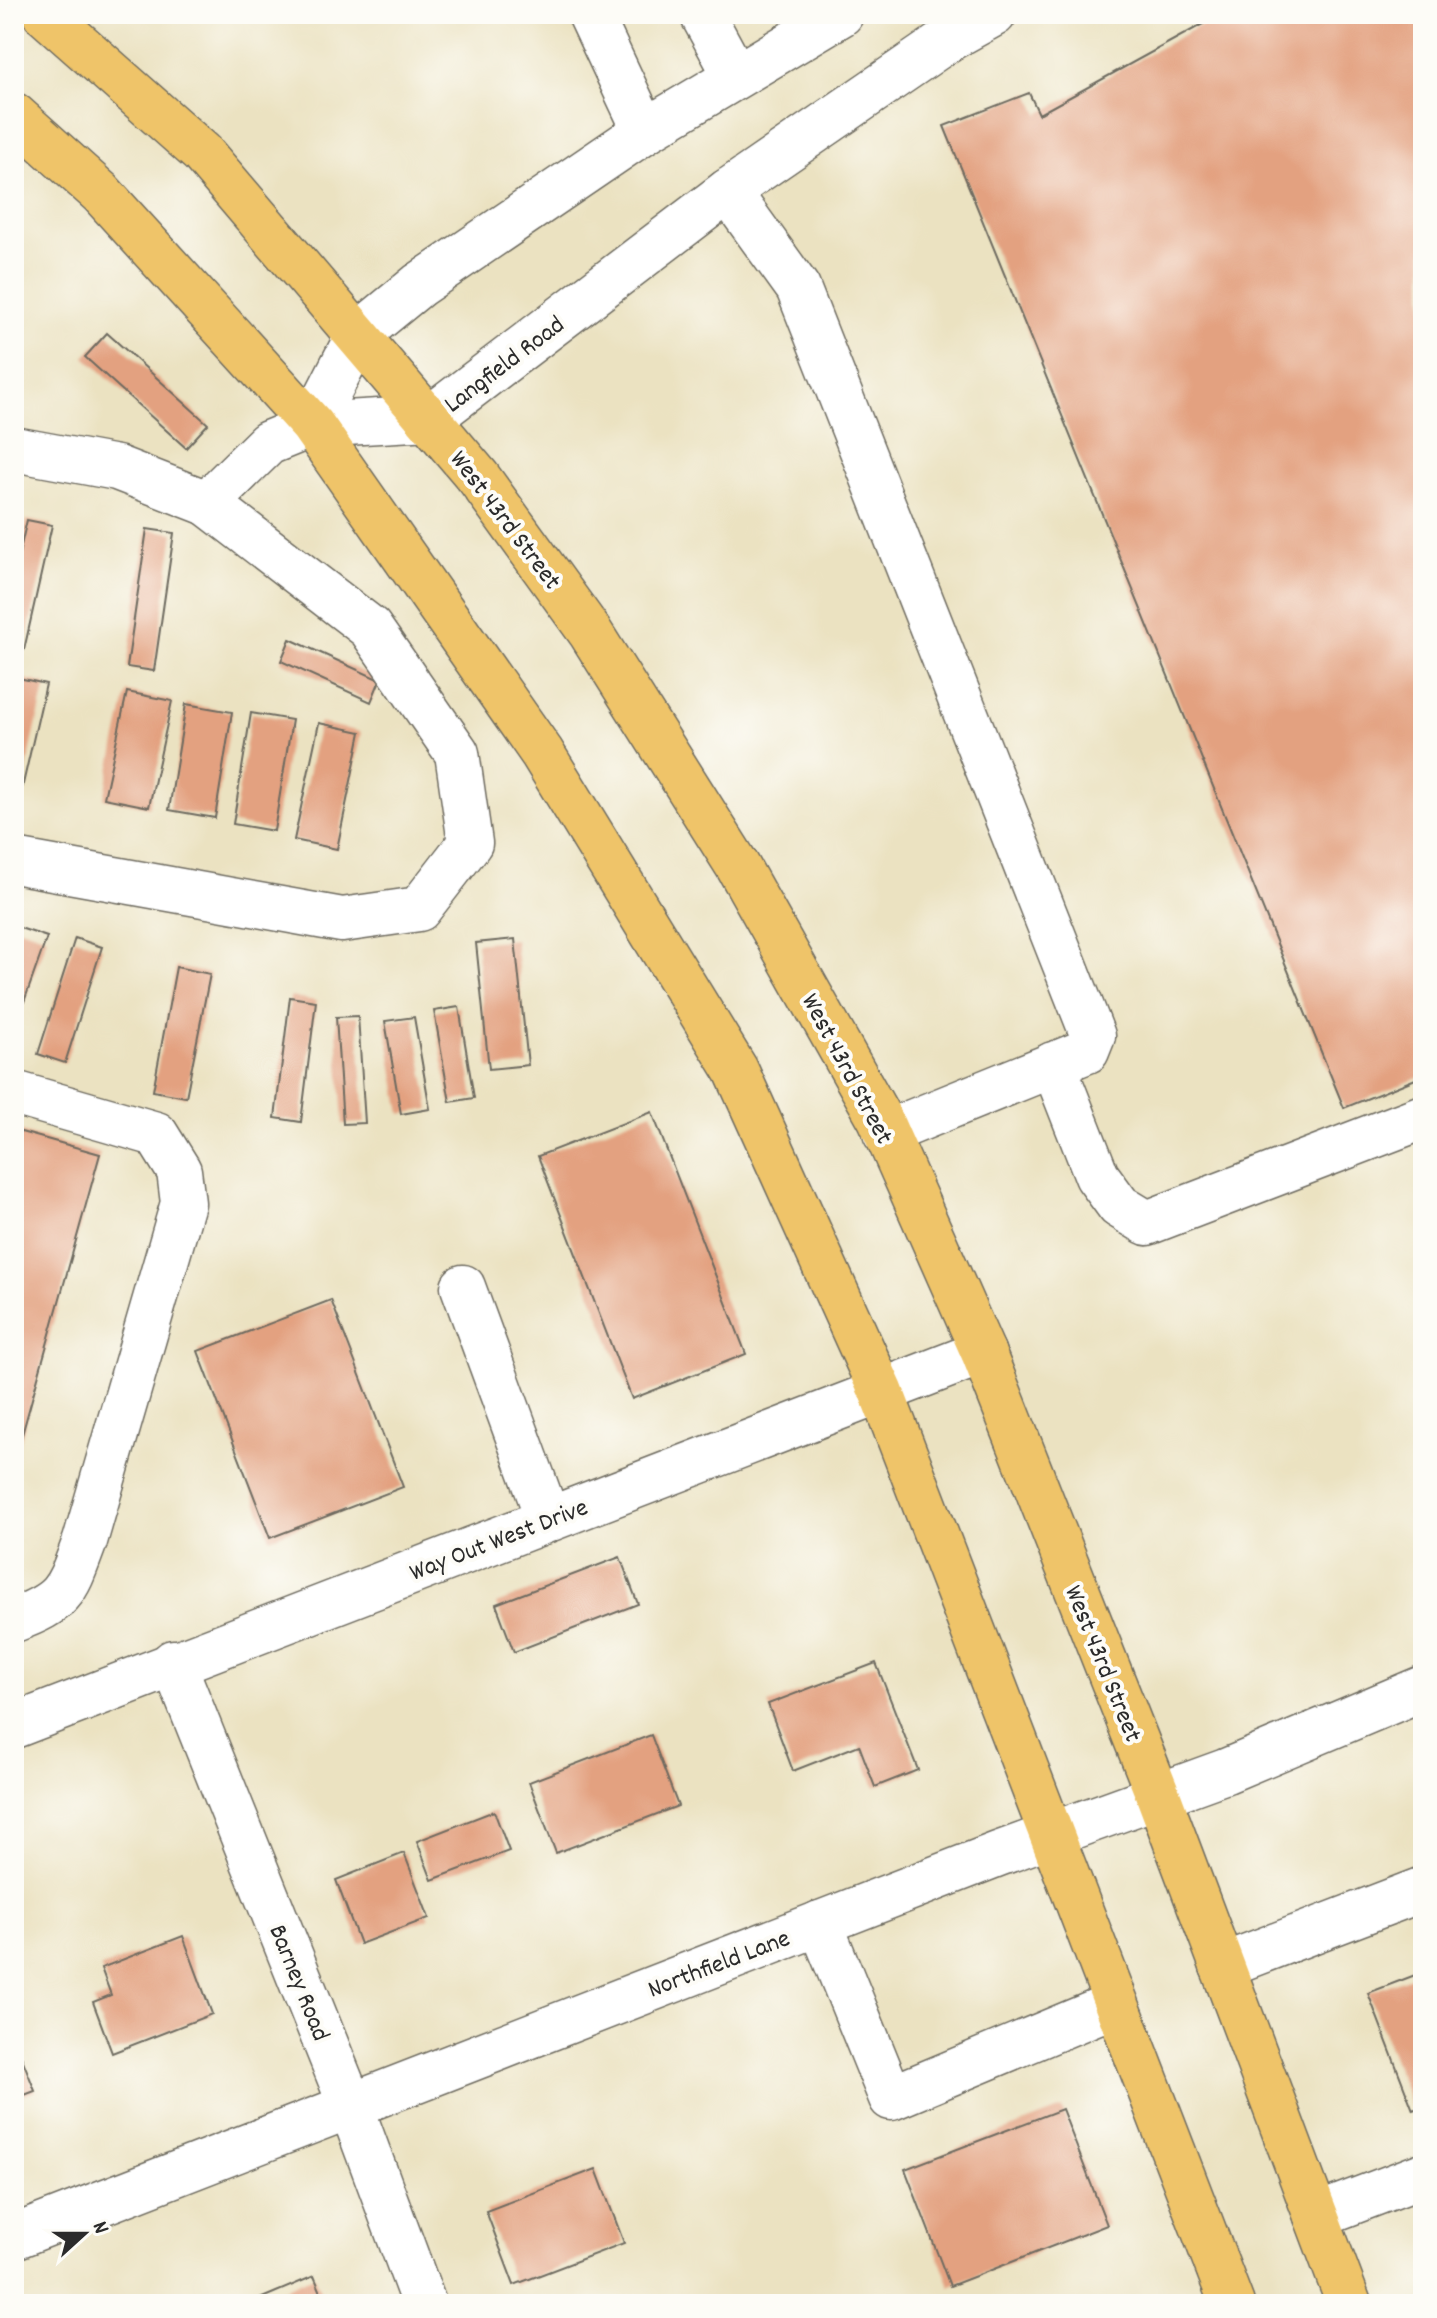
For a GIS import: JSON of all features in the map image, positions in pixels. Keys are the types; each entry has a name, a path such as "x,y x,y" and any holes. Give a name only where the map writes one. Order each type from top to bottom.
{"main road":[{"name":"West 43rd Street","path":"45,14 202,153 478,477 590,632 737,865 885,1133 983,1352 1158,1795 1349,2304"},
{"path":"14,115 101,193 312,425 542,753 736,1070 881,1391 1232,2304"}],"street":[{"path":"590,14 645,131"},
{"path":"702,14 735,75"},
{"path":"312,425 358,335 419,285 645,131 841,14"},
{"name":"Langfield Road","path":"207,503 268,443 312,425 430,418 728,191 949,39 994,14"},
{"path":"728,191 798,288 1093,1036 1087,1051 885,1133"},
{"path":"14,449 117,468 207,503 370,628 457,753 470,843 419,909 342,920 14,861"},
{"path":"1053,1064 1097,1176 1119,1206 1147,1223 1423,1117"},
{"path":"14,1093 156,1134 179,1171 183,1203 85,1541 67,1590 33,1613 14,1620"},
{"path":"463,1287 548,1519"},
{"name":"Way Out West Drive","path":"14,1726 173,1662 983,1352"},
{"name":"Barney Road","path":"173,1662 350,2104 424,2304"},
{"name":"Northfield Lane","path":"14,2237 350,2104 1158,1795 1423,1688"},
{"path":"1222,1966 1423,1889"},
{"path":"820,1923 891,2098 1116,2004"},
{"path":"1316,2216 1423,2175"}],"building":[{"path":"1221,14 1423,14 1423,1076 1344,1108 944,126 1029,93 1039,114"},
{"path":"107,333 208,424 186,448 85,357"},
{"path":"27,520 52,525 24,650 14,647 14,575"},
{"path":"147,529 174,533 154,671 127,667"},
{"path":"290,639 380,680 371,702 281,661"},
{"path":"14,677 46,684 20,797 14,796"},
{"path":"127,692 172,701 149,807 104,798"},
{"path":"186,704 232,712 215,818 169,810"},
{"path":"251,713 292,720 274,831 233,824"},
{"path":"319,723 361,732 337,849 294,840"},
{"path":"14,926 47,937 14,1030"},
{"path":"75,938 102,947 65,1063 38,1054"},
{"path":"515,939 528,1065 489,1069 476,943"},
{"path":"176,967 210,974 186,1097 153,1091"},
{"path":"290,997 316,1001 301,1122 275,1118"},
{"path":"459,1007 474,1098 450,1102 434,1011"},
{"path":"358,1016 365,1123 343,1124 336,1017"},
{"path":"414,1017 430,1109 401,1114 385,1021"},
{"path":"652,1112 746,1354 632,1399 538,1156"},
{"path":"14,1130 100,1154 15,1460 14,1460"},
{"path":"331,1300 403,1487 270,1538 198,1351"},
{"path":"620,1557 638,1604 514,1652 496,1604"},
{"path":"876,1663 918,1770 875,1787 859,1745 793,1771 768,1704"},
{"path":"651,1735 678,1806 556,1853 529,1782"},
{"path":"494,1811 509,1851 432,1880 417,1841"},
{"path":"404,1853 429,1918 360,1944 336,1880"},
{"path":"183,1936 212,2014 112,2053 93,2002 111,1995 101,1968"},
{"path":"1423,1972 1423,2106 1413,2110 1368,1993"},
{"path":"14,2038 35,2091 14,2099"},
{"path":"1062,2109 1107,2225 950,2286 905,2169"},
{"path":"596,2169 624,2243 514,2285 486,2211"},
{"path":"314,2276 326,2304 248,2304"}]}
